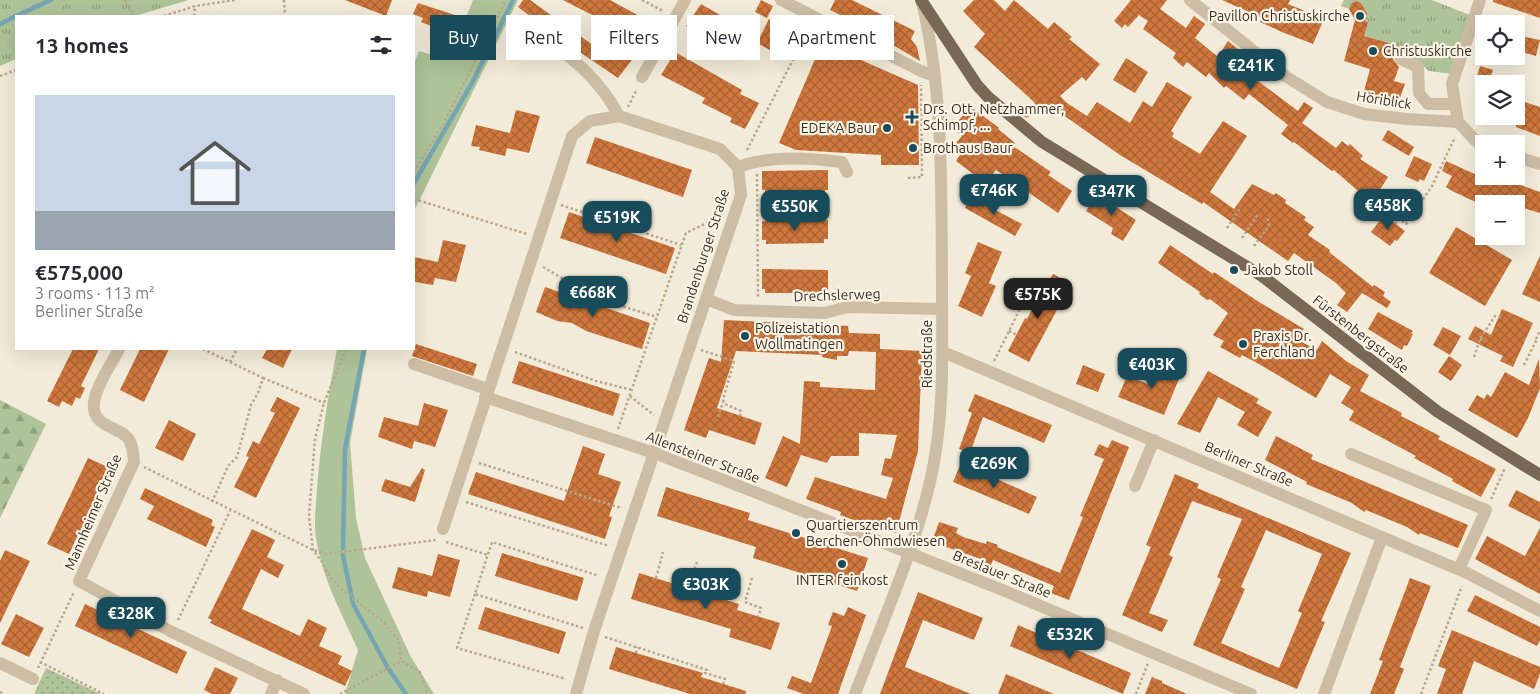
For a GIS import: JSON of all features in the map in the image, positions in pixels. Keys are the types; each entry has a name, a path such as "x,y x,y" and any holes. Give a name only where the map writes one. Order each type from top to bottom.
{"main road":[{"name":"Fürstenbergstraße","path":"922,1 977,85 988,97 1042,142 1262,276 1438,412 1540,475"}],"street":[{"path":"677,15 685,0"},
{"path":"781,0 921,71 936,76"},
{"name":"Höriblick","path":"1190,0 1285,76 1327,102 1364,114 1407,120 1459,123"},
{"path":"1475,140 1459,123 1452,84 1480,0"},
{"name":"Riedstraße","path":"855,694 908,552 928,489 936,451 943,386 941,217 936,76 922,1"},
{"path":"1401,59 1418,68 1419,93 1428,104 1455,104"},
{"path":"572,60 595,79 621,117"},
{"path":"642,77 652,60"},
{"path":"442,529 572,136 590,121 621,117 720,149 738,167 757,160 822,160 842,162 847,172"},
{"path":"1525,160 1540,164"},
{"name":"Brandenburger Straße","path":"577,688 594,632 737,209 741,195 738,167"},
{"name":"Drechslerweg","path":"706,299 734,310 825,313 846,307 942,309"},
{"name":"Mannheimer Straße","path":"119,350 96,396 94,405 96,416 103,424 128,437 133,449 134,462 80,581 172,632 304,694"},
{"name":"Berliner Straße","path":"942,352 1463,571 1540,611"},
{"name":"Allensteiner Straße","path":"414,364 486,393 654,453 908,552"},
{"path":"1135,486 1154,440"},
{"path":"1351,454 1486,510 1463,571"},
{"path":"1324,694 1382,537"},
{"name":"Breslauer Straße","path":"908,552 1251,694"},
{"path":"0,663 33,679"},
{"path":"271,694 277,680"}],"path":[{"path":"125,0 132,15"},
{"path":"167,15 195,6 235,0"},
{"path":"284,0 285,15"},
{"path":"415,170 446,119 506,0"},
{"path":"642,0 672,15"},
{"path":"194,15 195,6"},
{"path":"749,146 793,60"},
{"path":"0,76 15,70"},
{"path":"908,178 922,177 921,71"},
{"path":"621,117 642,77"},
{"path":"1395,224 1399,219 1406,224 1432,186 1459,123"},
{"path":"757,160 758,311"},
{"path":"415,199 539,236"},
{"path":"550,201 681,245"},
{"path":"1227,228 1241,207"},
{"path":"614,440 686,233 737,209"},
{"path":"1242,238 1258,214"},
{"path":"1254,246 1269,226 1268,218"},
{"path":"531,259 596,298 657,318"},
{"path":"988,371 1026,297 1036,302"},
{"path":"1474,357 1480,339 1495,316 1501,318"},
{"path":"1489,326 1494,328"},
{"path":"1009,330 1017,334"},
{"path":"1524,365 1540,330"},
{"path":"1480,339 1485,341"},
{"path":"690,346 734,361 718,417"},
{"path":"501,347 562,370 632,390"},
{"path":"205,350 263,378 324,403"},
{"path":"230,362 236,350"},
{"path":"346,350 324,403 314,448 309,516 313,550 322,562 329,577 346,593 382,620 399,640 401,662"},
{"path":"212,502 228,466 236,457 251,405 263,378"},
{"path":"630,396 664,423"},
{"path":"723,400 725,404 741,411 740,416"},
{"path":"1486,510 1510,457"},
{"path":"465,459 635,512"},
{"path":"134,462 230,511 313,550 327,554 439,539 488,555"},
{"path":"452,498 622,550"},
{"path":"172,632 230,511"},
{"path":"577,688 457,648 492,542 612,580"},
{"path":"656,578 663,552"},
{"path":"688,588 697,562"},
{"path":"1421,694 1463,571"},
{"path":"723,599 730,572"},
{"path":"752,578 745,602 761,608 758,617"},
{"path":"33,679 80,581"},
{"path":"475,594 706,670 705,673 724,679 723,684"},
{"path":"636,653 637,648"},
{"path":"1136,694 1152,652"},
{"path":"679,666 680,661"},
{"path":"40,662 104,694"},
{"path":"340,694 401,662"},
{"path":"401,662 420,672 428,694"},
{"path":"0,692 4,694"}],"green space":[{"path":"0,0 189,0 138,15 15,15 15,59 0,66"},
{"path":"473,0 518,0 511,15 506,15 506,24 496,45 496,15 467,15"},
{"path":"1344,0 1432,0 1472,16 1453,74 1429,71 1400,46 1364,36 1368,23 1365,20 1367,13 1361,3 1351,4 1349,9 1341,6"},
{"path":"419,51 430,54 430,60 488,60 415,209 415,61"},
{"path":"337,350 367,350 350,443 356,518 365,558 411,657 434,694 345,694 358,650 324,572 317,544 315,523 317,488"},
{"path":"0,400 46,424 0,518"},
{"path":"46,668 101,694 34,694"}],"building":[{"path":"345,0 392,0 386,15"},
{"path":"523,0 530,0 551,15 529,15 518,7"},
{"path":"563,0 610,0 637,15 592,15"},
{"path":"761,0 773,6 767,18 755,12"},
{"path":"835,0 852,0 882,15 840,15 830,10"},
{"path":"974,0 994,0 1005,11 1014,0 1048,29 1054,22 1072,37 1069,39 1100,64 1086,81 1082,77 1060,96 1087,116 1097,102 1130,123 1143,101 1152,107 1167,82 1192,97 1171,131 1174,133 1172,137 1200,154 1223,121 1247,136 1210,192 1234,209 1252,184 1274,195 1276,193 1286,200 1285,203 1306,217 1304,220 1314,227 1308,235 1330,250 1329,252 1373,287 1374,285 1385,292 1383,296 1391,302 1387,308 1362,293 1347,312 1337,305 1346,293 1336,283 1294,253 1288,261 1203,202 1202,204 1120,155 1049,105 1026,118 1024,116 1035,103 974,47 985,34 963,11"},
{"path":"1131,0 1167,0 1160,9 1186,28 1194,16 1205,24 1195,38 1218,57 1228,41 1253,61 1246,72 1298,111 1304,102 1313,108 1302,123 1336,148 1342,141 1348,146 1350,144 1363,156 1360,159 1388,177 1374,199 1358,191 1334,170 1332,171 1281,134 1288,125 1249,94 1244,100 1226,86 1224,88 1209,73 1206,77 1187,62 1183,67 1173,58 1176,53 1143,29 1148,21 1139,15 1128,27 1125,24 1122,28 1114,21"},
{"path":"1222,0 1290,0 1288,4 1324,19 1313,44 1260,22 1262,18"},
{"path":"1493,0 1540,0 1540,18 1493,2"},
{"path":"1356,1 1361,3 1367,13 1365,20 1368,23 1364,36 1400,46 1393,59 1399,67 1394,81 1405,84 1397,106 1366,97 1368,92 1364,91 1370,69 1344,61 1355,20 1349,9 1351,4"},
{"path":"418,3 455,15 430,15 430,26 421,22 423,18 413,14"},
{"path":"701,4 720,15 694,15"},
{"path":"769,19 770,50 760,45 760,37"},
{"path":"894,21 915,31 911,39 917,47 920,61 894,46"},
{"path":"581,37 591,44 591,60 581,53"},
{"path":"1525,37 1540,40 1536,56 1525,53"},
{"path":"677,53 742,90 740,94 759,103 745,129 730,122 732,118 702,103 705,98 661,75 670,60 677,60"},
{"path":"1126,58 1148,72 1135,93 1113,80"},
{"path":"591,60 632,60 618,78"},
{"path":"815,60 861,60 918,85 919,165 881,165 881,155 796,150 779,143"},
{"path":"1480,66 1493,70 1491,75 1477,75"},
{"path":"1525,102 1540,107 1540,136 1516,127 1516,125 1525,125"},
{"path":"970,106 999,128 1015,143 1013,146 1051,172 1048,175 1072,191 1058,213 996,170 985,183 956,161 961,153 953,147 962,136 953,128"},
{"path":"516,110 540,116 529,153 507,148 505,156 479,150 480,147 471,146 476,125 510,133"},
{"path":"1388,130 1414,147 1409,156 1382,140"},
{"path":"595,137 692,170 683,197 586,163"},
{"path":"1414,156 1432,164 1424,181 1420,179 1418,182 1405,176"},
{"path":"1446,161 1475,174 1475,185 1520,185 1540,192 1540,213 1525,209 1525,195 1475,195 1475,202 1446,187 1452,176 1442,171"},
{"path":"828,170 828,190 825,190 825,194 765,195 765,190 762,190 762,171"},
{"path":"1096,194 1136,220 1123,241 1111,234 1113,228 1086,211"},
{"path":"971,197 1022,224 1015,236 965,208"},
{"path":"569,212 675,248 666,274 560,238"},
{"path":"1384,215 1405,231 1390,246 1371,232"},
{"path":"828,220 828,239 824,239 824,243 766,244 766,240 762,240 762,221"},
{"path":"1456,227 1475,238 1475,245 1487,245 1512,260 1485,306 1429,273"},
{"path":"443,240 466,245 456,282 435,278 433,285 415,282 415,257 438,262"},
{"path":"978,242 1002,252 989,283 996,286 982,317 958,306 971,276 965,273"},
{"path":"1170,245 1213,274 1214,272 1304,329 1298,340 1317,350 1322,341 1346,361 1369,375 1360,391 1402,413 1401,416 1440,436 1438,439 1496,469 1481,497 1414,458 1416,456 1349,420 1354,411 1341,403 1351,387 1330,374 1316,398 1259,364 1242,355 1240,358 1220,347 1224,341 1213,335 1228,313 1210,299 1207,300 1199,294 1200,292 1158,263"},
{"path":"1540,256 1540,302 1522,294"},
{"path":"762,269 828,270 828,289 824,289 824,293 765,293 765,289 762,289"},
{"path":"1053,274 1065,280 1058,292 1065,295 1029,362 1008,351 1044,285 1046,286"},
{"path":"545,287 650,323 642,349 586,331 572,323 557,321 536,312"},
{"path":"1502,309 1533,323 1513,367 1500,361 1503,356 1468,339 1475,326 1491,335"},
{"path":"1378,312 1413,331 1407,346 1404,345 1402,350 1368,329"},
{"path":"724,320 848,326 849,333 880,334 880,349 922,351 918,451 896,533 840,515 841,512 806,499 815,477 886,499 893,478 881,475 885,458 891,459 897,435 859,433 859,456 831,456 827,463 801,455 787,487 765,478 783,436 800,444 804,381 820,382 820,387 875,390 876,352 849,351 848,356 837,356 837,360 822,357 822,355 736,351 717,408 762,423 755,445 709,430 706,438 684,430 709,358 721,362"},
{"path":"1443,327 1461,336 1450,355 1433,345"},
{"path":"416,344 477,364 473,376 412,356"},
{"path":"72,350 99,350 81,386 85,388 80,399 76,397 72,406 62,401 59,407 47,401"},
{"path":"140,350 169,350 144,402 120,390"},
{"path":"266,350 292,350 283,368 262,358"},
{"path":"1449,356 1462,365 1451,381 1438,372"},
{"path":"1539,359 1540,388 1528,418 1517,438 1468,410 1477,395 1484,399 1487,394 1491,397 1505,372 1529,385"},
{"path":"519,361 620,394 613,416 512,383"},
{"path":"1157,363 1181,374 1164,415 1118,397 1127,376 1148,384"},
{"path":"1083,365 1105,374 1098,392 1076,384"},
{"path":"1208,371 1259,399 1256,403 1272,412 1258,437 1237,425 1245,412 1218,397 1200,433 1177,424"},
{"path":"975,394 1052,425 1044,443 983,417 970,453 959,449 972,413 968,411"},
{"path":"277,397 300,408 256,498 234,487 249,457 246,456 253,441 259,444 275,413 270,411"},
{"path":"424,403 448,410 435,447 414,441 412,449 378,437 384,417 418,426"},
{"path":"169,420 196,434 183,461 155,448"},
{"path":"1276,436 1313,455 1311,459 1468,525 1458,548 1420,533 1419,535 1407,527 1366,510 1364,512 1352,503 1306,484 1307,482 1265,460"},
{"path":"1112,440 1129,447 1069,600 1051,593 1054,586 993,560 991,565 981,562 981,559 932,542 939,522 958,528 956,533 963,537 986,544 987,541 998,545 997,547 1060,573 1083,517 1080,516 1104,459 1094,455 1099,444 1108,448"},
{"path":"583,446 605,454 598,474 621,482 609,516 612,517 605,539 468,494 476,472 564,501"},
{"path":"88,458 110,468 69,554 47,544"},
{"path":"961,463 1037,497 1029,514 953,482"},
{"path":"422,468 425,470 415,502 381,491 385,479 410,487"},
{"path":"1175,474 1199,484 1197,488 1351,553 1321,621 1325,622 1297,689 1193,645 1221,579 1217,577 1242,519 1192,501 1169,555 1173,557 1149,613 1168,620 1162,632 1122,615 1151,547 1146,545","holes":["1266,530 1322,554 1298,611 1302,613 1279,668 1221,643 1245,589 1241,587"]},
{"path":"666,487 750,513 748,520 868,558 857,591 753,558 756,547 657,516"},
{"path":"145,488 213,520 211,525 215,527 206,547 147,519 154,506 140,499"},
{"path":"1516,490 1540,502 1540,522 1508,506"},
{"path":"1540,528 1540,594 1475,559 1487,536 1525,556"},
{"path":"252,529 275,540 267,557 284,565 278,578 261,569 242,609 300,636 308,619 327,628 319,646 342,656 338,664 352,671 345,686 210,623 212,620 208,618"},
{"path":"5,550 30,561 0,623 0,561"},
{"path":"502,553 584,578 577,601 495,576"},
{"path":"438,554 460,560 450,597 428,591 427,597 392,588 398,567 432,576"},
{"path":"639,573 739,604 737,610 780,623 771,650 729,637 731,629 631,599"},
{"path":"1410,578 1431,586 1400,667 1404,669 1394,694 1370,694 1383,661 1379,660"},
{"path":"918,592 983,618 974,640 923,620 905,667 971,694 880,694"},
{"path":"1475,595 1540,627 1540,640 1537,646 1467,611"},
{"path":"85,604 187,652 177,674 75,626"},
{"path":"485,607 566,632 559,654 478,629"},
{"path":"848,607 866,615 838,694 804,694 787,688 792,676 811,683 832,626 828,625 833,612 844,616"},
{"path":"16,614 44,628 29,657 1,644"},
{"path":"1018,625 1131,673 1123,694 1010,646"},
{"path":"1452,630 1540,667 1540,674 1534,689 1474,661 1462,694 1437,694 1446,669 1438,666"},
{"path":"616,647 703,673 701,677 746,691 746,694 690,694 609,669"},
{"path":"215,667 238,678 230,694 212,694 204,690"},
{"path":"1006,674 1054,694 998,694"},
{"path":"1152,677 1162,681 1162,683 1187,694 1145,694"}],"waterway":[{"path":"18,15 51,0"},
{"path":"415,181 472,83 513,0"},
{"path":"0,24 15,16"},
{"path":"343,548 345,449 364,350"},
{"path":"343,555 353,604 388,668 406,694"}],"place":[{"name":"Pavillon Christuskirche","path":"1360,16"},
{"name":"Christuskirche","path":"1373,51"},
{"name":"Drs. Ott, Netzhammer, Schimpf, ...","path":"912,117"},
{"name":"EDEKA Baur","path":"887,128"},
{"name":"Brothaus Baur","path":"913,148"},
{"name":"Jakob Stoll","path":"1234,270"},
{"name":"Polizeistation Wollmatingen","path":"745,336"},
{"name":"Praxis Dr. Ferchland","path":"1243,344"},
{"name":"Quartierszentrum Berchen-Öhmdwiesen","path":"796,533"},
{"name":"INTER feinkost","path":"842,564"}]}
